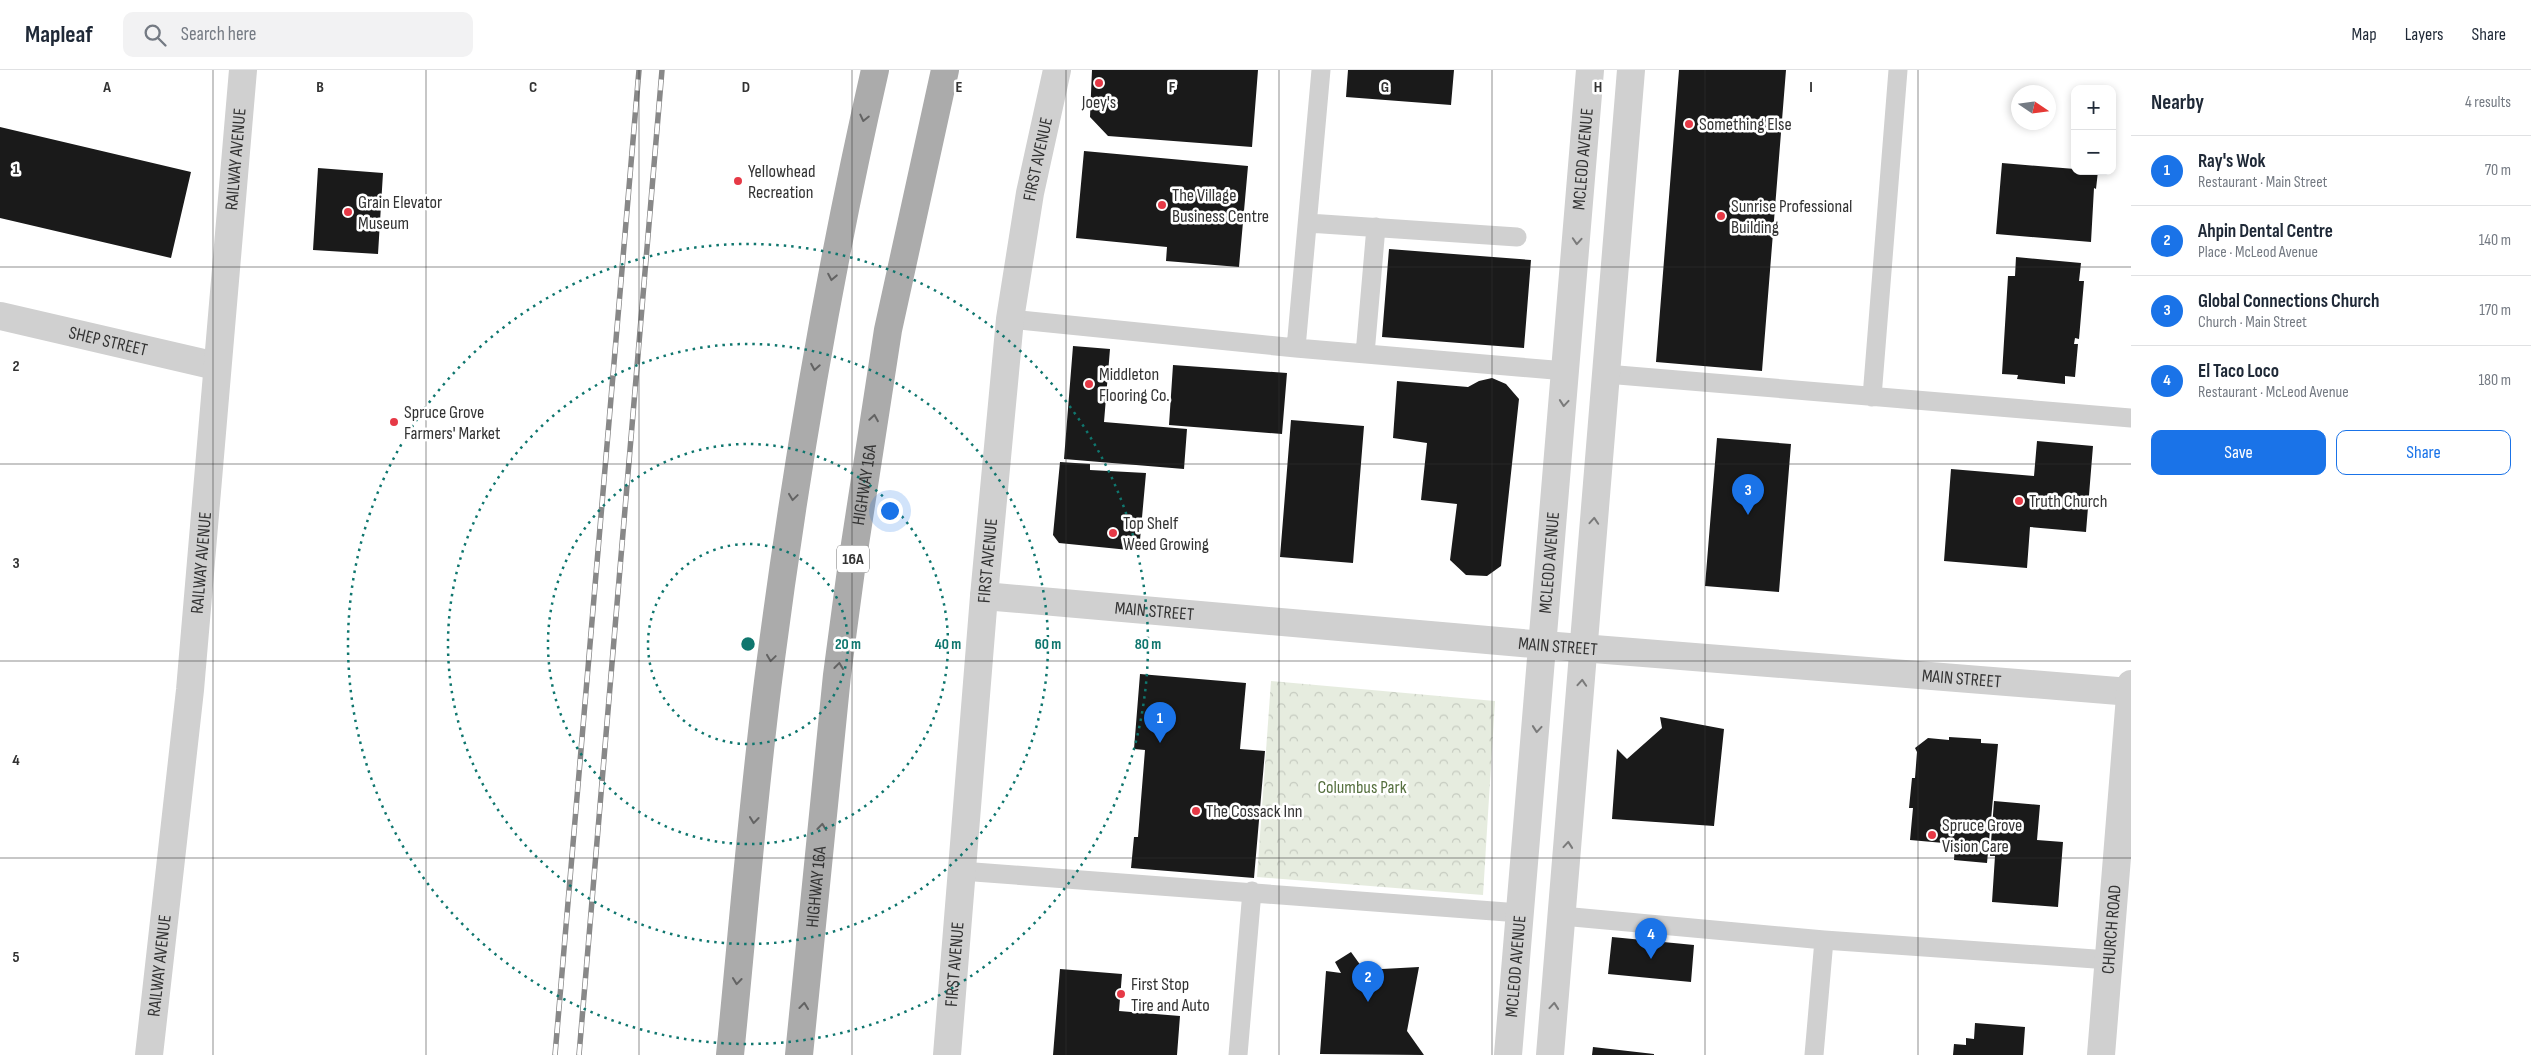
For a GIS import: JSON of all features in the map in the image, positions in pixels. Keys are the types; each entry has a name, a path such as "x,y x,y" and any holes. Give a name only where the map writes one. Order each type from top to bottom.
{"main road":[{"path":"730,1055 769,669 796,476 823,319 875,70"},
{"name":"HIGHWAY 16A","path":"799,1055 838,675 851,570 888,330 945,70"}],"street":[{"name":"RAILWAY AVENUE","path":"149,1055 190,690 216,366 243,70"},
{"name":"FIRST AVENUE","path":"947,1055 984,596 1010,319 1030,193 1057,70"},
{"name":"MCLEOD AVENUE","path":"1508,1055 1544,645 1590,70"},
{"path":"1550,1055 1631,70"},
{"name":"SHEP STREET","path":"0,316 216,366"},
{"name":"MAIN STREET","path":"984,596 1544,645 2131,692"},
{"name":"CHURCH ROAD","path":"2101,1055 2131,684"}],"lane":[{"path":"1296,348 1321,70"},
{"path":"1872,397 1898,70"},
{"path":"1308,223 1517,237"},
{"path":"1365,354 1376,227"},
{"path":"1010,319 1296,348 1566,371"},
{"path":"1606,374 2131,418"},
{"path":"961,871 1252,891 1520,913"},
{"path":"1238,1055 1252,891"},
{"path":"1562,916 1824,940 2109,960"},
{"path":"1814,1055 1824,940"}],"green space":[{"name":"Columbus Park","path":"1271,681 1495,701 1483,895 1257,877"}],"building":[{"path":"1092,70 1258,70 1252,147 1108,136 1090,117"},
{"path":"1348,70 1454,70 1451,105 1346,97"},
{"name":"Sunrise Professional Building","path":"1679,70 1786,70 1762,371 1656,362"},
{"path":"0,127 191,172 171,258 0,218"},
{"name":"The Village Business Centre","path":"1084,151 1248,166 1239,267 1166,261 1167,247 1076,238"},
{"path":"2002,163 2071,169 2071,175 2098,175 2096,189 2094,188 2091,242 1996,234"},
{"name":"Grain Elevator Museum","path":"318,168 383,173 378,254 313,250"},
{"path":"1389,249 1531,260 1524,348 1382,337"},
{"path":"2016,257 2081,263 2079,281 2084,281 2079,339 2075,338 2074,344 2078,344 2075,377 2065,376 2065,384 2017,379 2018,375 2002,374 2008,276 2015,276"},
{"name":"Middleton Flooring Co.","path":"1073,346 1110,349 1104,422 1187,429 1184,469 1064,459"},
{"path":"1173,365 1287,373 1282,434 1169,425"},
{"path":"1492,378 1506,384 1519,399 1501,566 1487,576 1466,575 1450,560 1457,504 1421,500 1427,443 1393,438 1397,381 1468,387 1479,381"},
{"path":"1291,420 1364,426 1353,563 1280,557"},
{"path":"1717,438 1791,444 1779,592 1705,586"},
{"name":"Truth Church","path":"2037,441 2093,446 2086,532 2030,527 2027,568 1944,561 1951,469 2034,476"},
{"path":"1060,462 1090,464 1090,470 1146,473 1139,551 1059,543 1053,535"},
{"path":"1140,674 1246,683 1240,749 1265,751 1254,878 1131,868 1134,837 1138,837 1145,750 1134,749"},
{"path":"1660,717 1724,729 1714,826 1612,819 1617,749 1627,759 1662,728"},
{"path":"1949,737 1981,739 1981,743 1998,744 1987,863 1954,860 1955,844 1910,840 1913,808 1909,808 1912,778 1915,778 1917,752 1915,748 1928,738 1949,740"},
{"path":"1994,801 2040,805 2037,840 2063,842 2058,907 1992,902 1995,856 1990,856"},
{"path":"1612,937 1694,945 1691,982 1608,974"},
{"path":"1351,952 1364,970 1419,967 1407,1031 1424,1055 1320,1054 1326,971 1341,973 1335,962"},
{"path":"1060,969 1122,974 1119,1011 1180,1016 1177,1055 1053,1055"},
{"path":"1975,1023 2025,1027 2023,1055 1953,1055 1954,1044 1966,1045 1966,1038 1974,1039"},
{"path":"1593,1047 1654,1054 1654,1055 1592,1055"}],"railway":[{"path":"555,1055 639,70"},
{"path":"579,1055 662,70"}],"place":[{"name":"Joey's","path":"1099,83"},
{"name":"Something Else","path":"1689,124"},
{"name":"Yellowhead Recreation","path":"738,181"},
{"name":"The Village Business Centre","path":"1162,205"},
{"name":"Grain Elevator Museum","path":"348,212"},
{"name":"Sunrise Professional Building","path":"1721,216"},
{"name":"Middleton Flooring Co.","path":"1089,384"},
{"name":"Spruce Grove Farmers' Market","path":"394,422"},
{"name":"Truth Church","path":"2019,501"},
{"name":"Global Connections Church","path":"1748,515"},
{"name":"Top Shelf Weed Growing","path":"1113,533"},
{"name":"Ray's Wok","path":"1160,743"},
{"name":"The Cossack Inn","path":"1196,811"},
{"name":"Spruce Grove Vision Care","path":"1932,835"},
{"name":"El Taco Loco","path":"1651,959"},
{"name":"First Stop Tire and Auto","path":"1121,994"},
{"name":"Ahpin Dental Centre","path":"1368,1002"}]}
